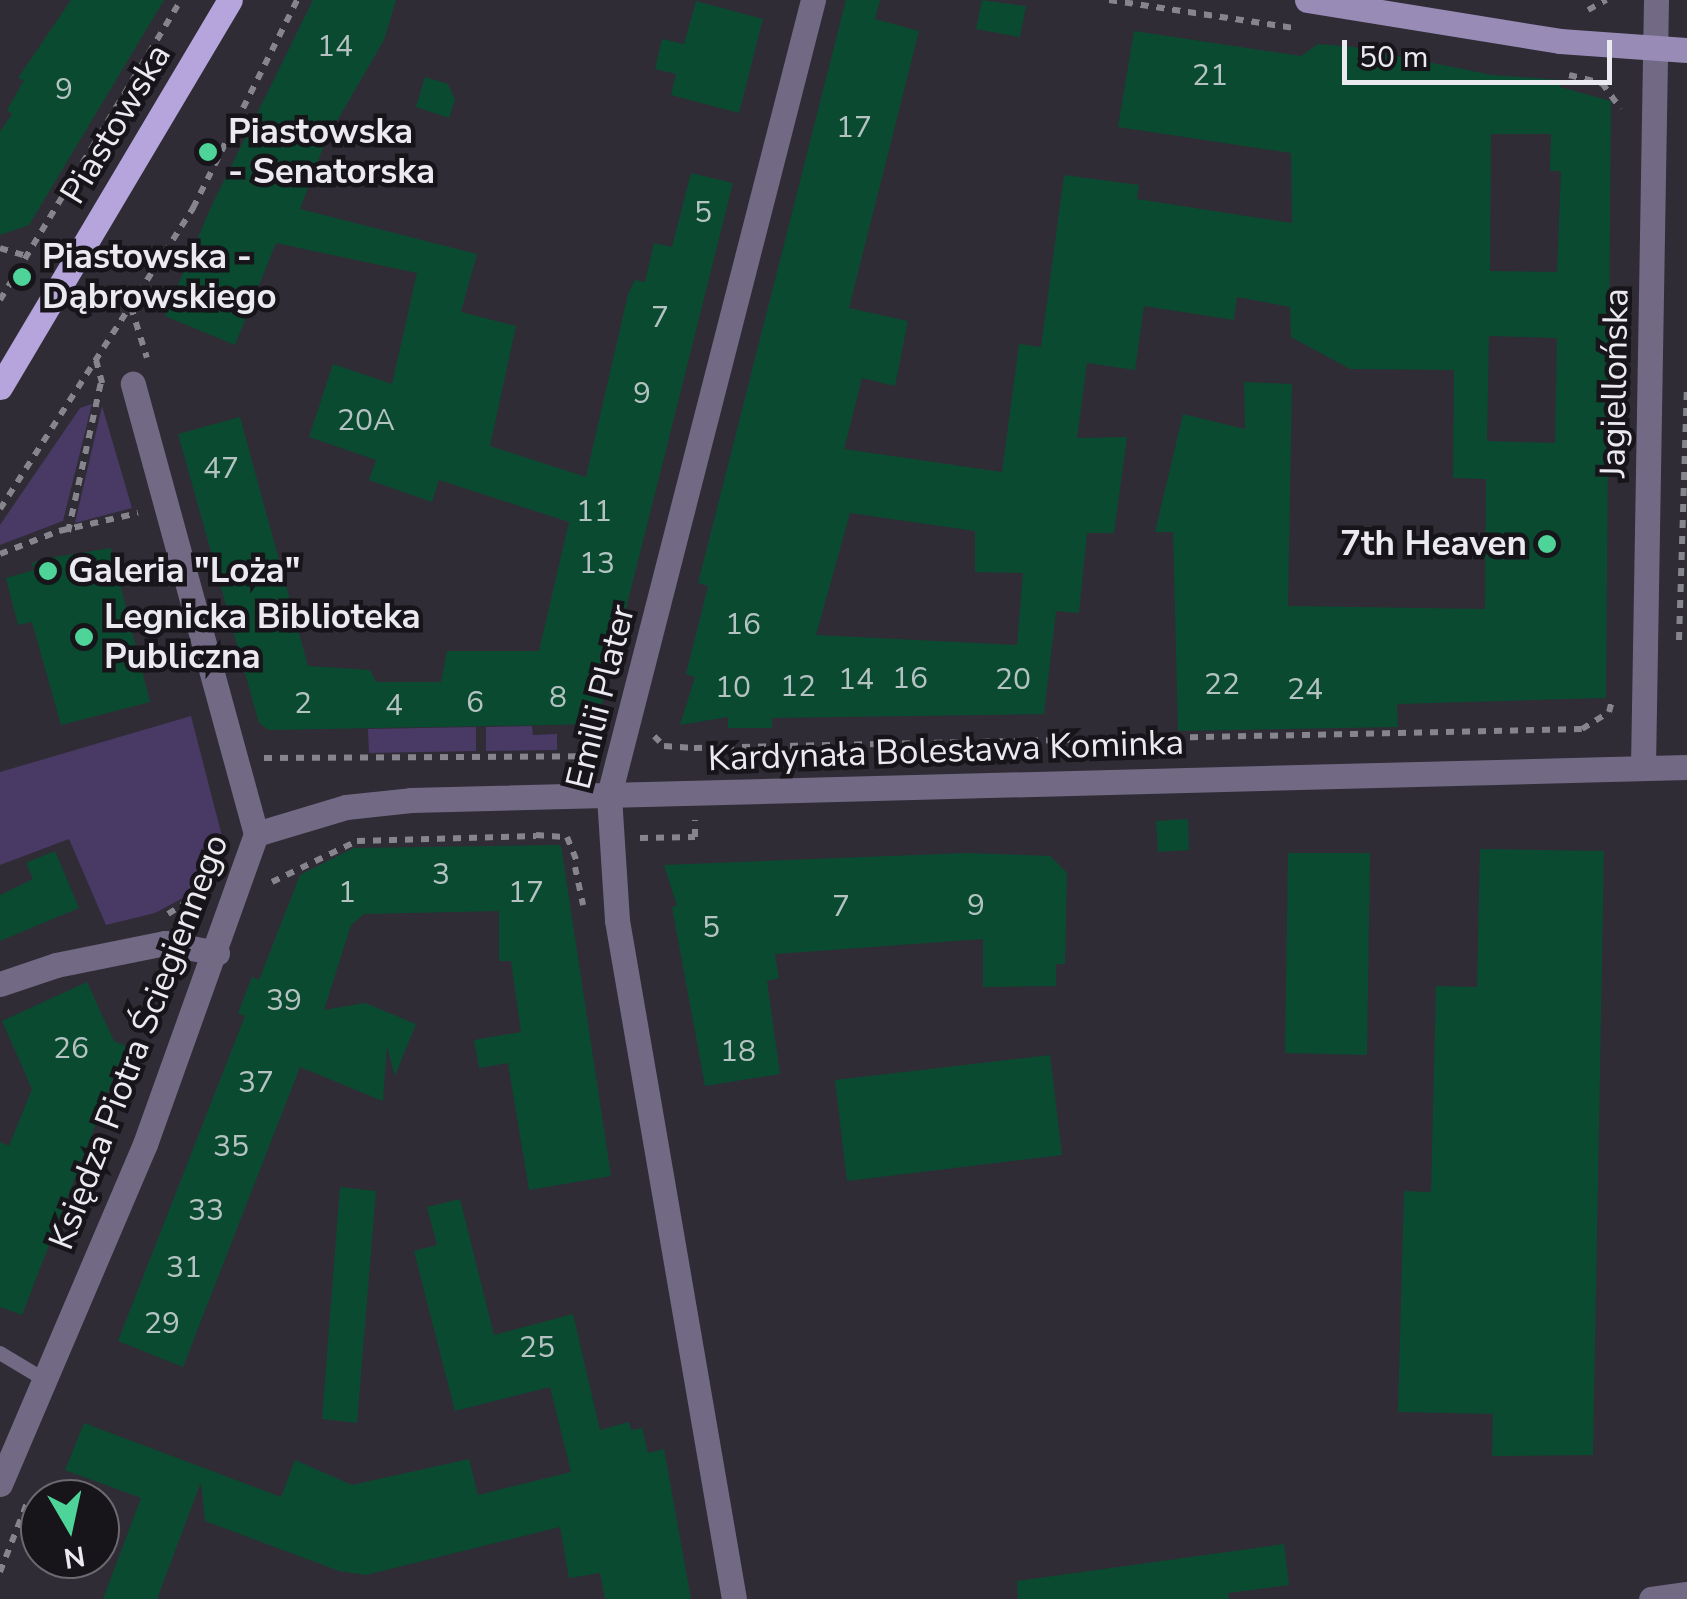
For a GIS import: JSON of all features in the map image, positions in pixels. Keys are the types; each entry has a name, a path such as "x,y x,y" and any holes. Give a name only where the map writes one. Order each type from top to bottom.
{"main road":[{"name":"Piastowska","path":"0,387 230,0"}],"street":[{"name":"Emilii Plater","path":"733,1597 617,920 609,795 814,0"},
{"path":"1307,0 1656,50 1687,50"},
{"name":"Jagiellońska","path":"1643,767 1656,0"},
{"name":"Księdza Piotra Ściegiennego","path":"0,1484 217,952 256,834 141,372"},
{"name":"Kardynała Bolesława Kominka","path":"256,834 378,802 1687,767"},
{"path":"0,984 56,965 165,943 217,952"},
{"path":"1650,1599 1687,1594"}],"lane":[{"path":"0,1352 45,1380"}],"path":[{"path":"0,300 181,0"},
{"path":"0,509 132,306 230,143 296,0"},
{"path":"1110,0 1307,30"},
{"path":"1583,11 1606,0"},
{"path":"1550,72 1602,83 1618,98 1622,115 1654,118"},
{"path":"0,248 27,256"},
{"path":"132,306 141,372"},
{"path":"96,360 107,400"},
{"path":"68,532 102,381"},
{"path":"1679,650 1687,387"},
{"path":"134,494 144,532"},
{"path":"0,554 139,513"},
{"path":"653,733 664,746 682,748 1582,729 1609,712 1614,694"},
{"path":"258,739 264,758 597,756"},
{"path":"267,893 274,880 357,840 536,836"},
{"path":"158,919 210,886"},
{"path":"0,1572 20,1521"}],"shaded area":[{"path":"92,404 63,521 0,545 0,525 80,408"},
{"path":"102,406 132,508 75,523"},
{"path":"191,716 223,840 216,866 196,891 155,913 106,925 69,839 0,865 0,772"},
{"path":"532,726 533,735 557,734 557,750 486,751 486,727"},
{"path":"476,727 476,751 369,753 368,729"}],"building":[{"path":"71,0 164,0 29,225 0,235 0,132 12,114 7,110 24,80 18,78"},
{"path":"313,0 396,0 384,40 326,140 300,209 477,254 461,312 516,326 490,446 586,477 628,294 635,280 645,282 654,243 672,247 691,173 733,183 597,724 269,730 259,723 178,434 240,417 308,666 370,670 376,682 441,682 447,651 539,651 569,522 439,480 432,502 369,480 376,460 309,437 333,364 392,384 417,273 276,243 235,345 165,316 210,209"},
{"path":"846,0 880,0 875,19 919,31 849,308 908,321 895,386 862,378 844,449 1002,472 1019,344 1041,347 1064,175 1139,185 1137,199 1292,223 1291,153 1118,127 1134,31 1301,56 1318,44 1354,47 1492,75 1561,80 1560,87 1611,101 1606,698 1397,704 1398,727 1178,731 1173,532 1155,532 1183,414 1245,429 1244,382 1292,384 1288,606 1485,609 1486,479 1453,478 1454,370 1350,369 1291,337 1290,307 1237,297 1234,320 1144,306 1135,370 1087,363 1077,438 1127,437 1114,533 1087,533 1079,613 1056,611 1044,714 772,718 772,728 728,728 728,717 680,725 695,677 686,674 708,586 698,583","holes":["1491,134 1551,134 1550,171 1561,171 1557,272 1490,271","1489,336 1557,338 1555,443 1487,441","850,513 975,531 975,572 1023,573 1017,645 816,635"]},
{"path":"982,0 1026,6 1020,37 976,29"},
{"path":"696,1 763,19 739,113 671,95 676,74 655,69 662,39 684,44"},
{"path":"425,77 448,84 455,100 449,118 416,107"},
{"name":"Legnicka Biblioteka Publiczna","path":"111,548 150,702 61,725 32,622 18,625 6,578 34,570 32,563 43,559"},
{"path":"1188,819 1189,850 1158,852 1156,821"},
{"path":"561,845 611,1176 529,1190 508,1063 479,1068 474,1040 521,1032 511,961 499,961 499,911 364,914 351,925 324,1010 365,1003 416,1024 395,1076 387,1046 383,1101 300,1067 183,1367 118,1341 245,1016 238,1013 252,977 259,980 300,875 354,848"},
{"path":"1480,849 1604,851 1593,1455 1492,1456 1493,1414 1398,1412 1404,1191 1431,1192 1436,986 1477,987"},
{"path":"55,851 79,908 0,941 0,895 33,879 26,863"},
{"path":"966,853 1050,856 1067,873 1065,964 1056,964 1056,986 983,987 983,939 775,954 779,978 767,981 780,1074 705,1086 672,907 677,906 664,865"},
{"path":"1288,853 1370,853 1367,1055 1285,1053"},
{"path":"87,982 114,1041 126,1046 22,1315 0,1307 0,1142 9,1146 32,1089 2,1021"},
{"path":"1050,1055 1062,1155 847,1181 835,1080"},
{"path":"340,1187 376,1191 357,1423 322,1419"},
{"path":"460,1199 494,1335 573,1314 600,1430 629,1422 631,1430 642,1428 648,1453 664,1449 691,1599 605,1599 600,1573 569,1578 560,1527 366,1575 339,1571 205,1521 201,1482 157,1599 103,1599 111,1579 120,1579 120,1554 141,1498 120,1490 120,1479 89,1479 65,1470 84,1423 281,1497 295,1460 352,1485 469,1459 478,1495 571,1472 550,1387 455,1411 414,1251 437,1245 427,1207"},
{"path":"1284,1544 1289,1585 1228,1593 1229,1599 1018,1599 1017,1581"}],"place":[{"name":"Piastowska - Senatorska","path":"208,152"},
{"name":"Piastowska - Dąbrowskiego","path":"22,277"},
{"name":"7th Heaven","path":"1547,544"},
{"name":"Galeria \"Loża\"","path":"48,571"},
{"name":"Legnicka Biblioteka Publiczna","path":"84,637"}]}
